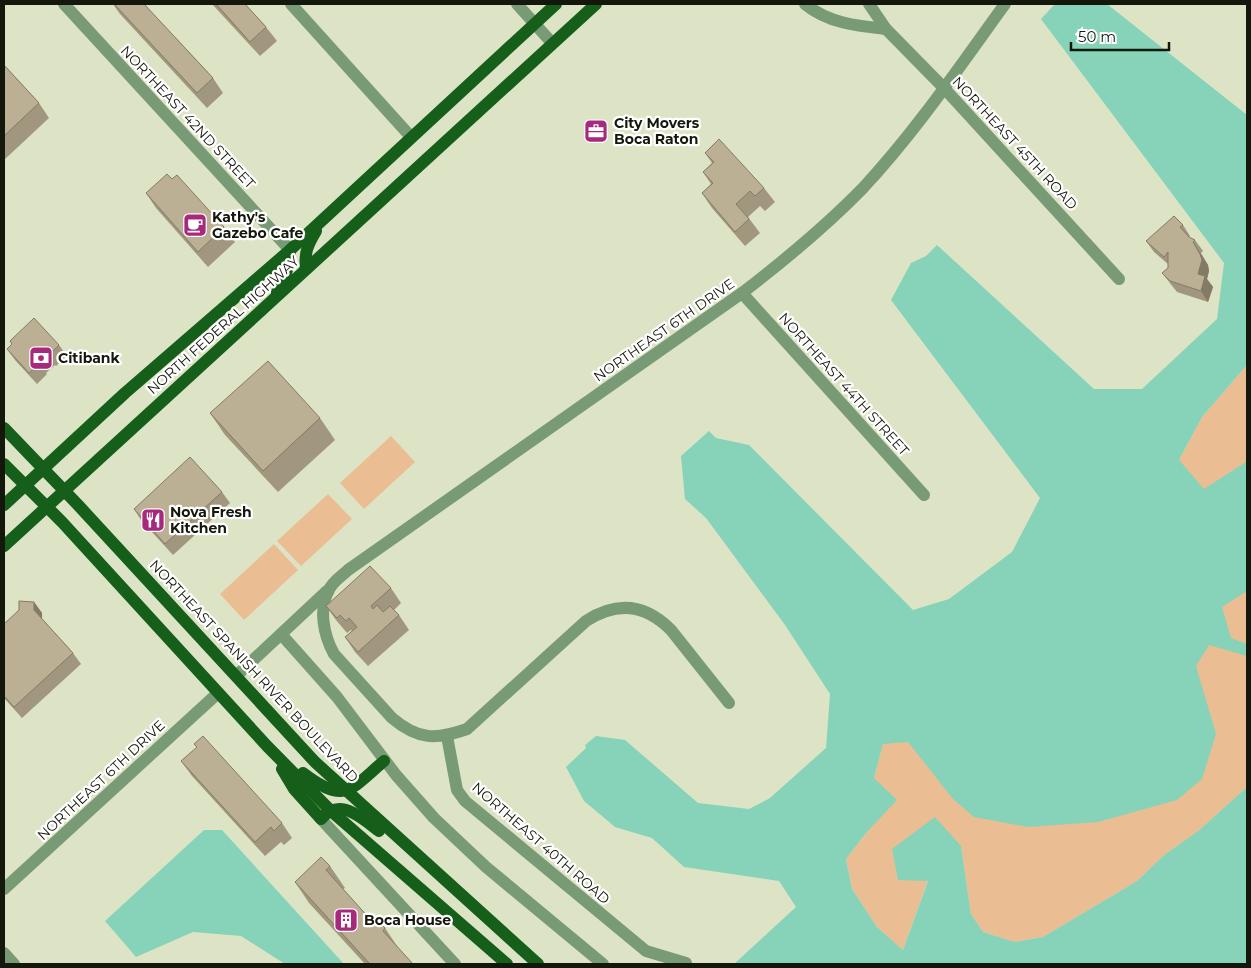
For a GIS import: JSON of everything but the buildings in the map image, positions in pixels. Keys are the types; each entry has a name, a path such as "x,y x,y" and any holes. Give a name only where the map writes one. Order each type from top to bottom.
{"main road":[{"name":"NORTH FEDERAL HIGHWAY","path":"4,505 125,393 290,250 556,4"},
{"name":"NORTH FEDERAL HIGHWAY","path":"4,546 596,4"},
{"path":"306,269 305,255 308,245 324,218"},
{"path":"272,301 290,264 290,250"},
{"name":"NORTHEAST SPANISH RIVER BOULEVARD","path":"4,428 309,756 345,791 538,964"},
{"path":"4,464 218,692 326,815 507,964"},
{"path":"267,746 323,788 338,792 358,785 384,760"},
{"path":"326,815 339,809 353,813 430,867"}],"street":[{"name":"NORTHEAST 42ND STREET","path":"64,4 290,250"},
{"path":"291,4 411,137"},
{"path":"517,4 552,43"},
{"path":"805,4 814,12 848,25 886,29"},
{"name":"NORTHEAST 45TH ROAD","path":"869,4 886,29 944,88 1120,279"},
{"name":"NORTHEAST 6TH DRIVE","path":"236,676 348,570 742,293 788,258 827,224 897,149 1006,4"},
{"name":"NORTHEAST 44TH STREET","path":"742,293 924,495"},
{"path":"329,589 323,609 324,625 328,642 334,654 392,718 414,733 428,736 447,736 467,729 586,621 610,609 624,607 650,613 661,620 729,703"},
{"path":"281,634 337,697 418,802 467,850 602,964"},
{"name":"NORTHEAST 6TH DRIVE","path":"4,889 218,692"},
{"name":"NORTHEAST 40TH ROAD","path":"447,736 457,790 465,801 646,951 686,963"},
{"path":"326,815 455,964"},
{"path":"4,953 14,964"}],"shaded area":[{"path":"1055,4 1107,4 1247,115 1247,365 1202,417 1179,460 1204,489 1246,462 1247,591 1222,607 1231,638 1247,644 1247,656 1209,645 1196,666 1216,734 1202,779 1177,800 1098,822 1028,827 974,817 953,799 908,742 883,744 874,778 897,800 866,833 846,859 852,889 877,927 903,950 928,881 898,880 892,849 935,817 961,846 971,914 983,932 1015,942 1043,937 1137,881 1164,855 1198,831 1247,787 1247,964 734,964 796,907 779,881 684,867 652,838 615,827 584,801 566,767 586,748 585,745 596,736 625,740 698,803 749,809 770,798 826,748 830,694 785,625 706,518 685,499 681,456 709,431 716,438 749,445 913,610 949,599 1012,552 1040,498 891,300 911,263 926,256 937,245 1094,389 1142,389 1217,319 1224,263 1041,19"},
{"path":"1247,365 1247,787 1198,831 1164,855 1137,881 1043,937 1015,942 983,932 971,914 961,846 928,880 903,950 877,927 852,889 846,859 866,833 874,778 883,744 1179,460 1202,417"},
{"path":"391,436 415,462 364,509 340,483"},
{"path":"328,494 352,519 301,566 277,541"},
{"path":"274,544 298,570 244,620 220,594"},
{"path":"204,830 222,830 344,964 285,964 241,936 193,932 136,957 105,921"}],"place":[{"name":"City Movers Boca Raton","path":"596,131"},
{"name":"Kathy's Gazebo Cafe","path":"195,225"},
{"name":"Citibank","path":"41,358"},
{"name":"Nova Fresh Kitchen","path":"153,520"},
{"name":"Boca House","path":"346,920"}]}
